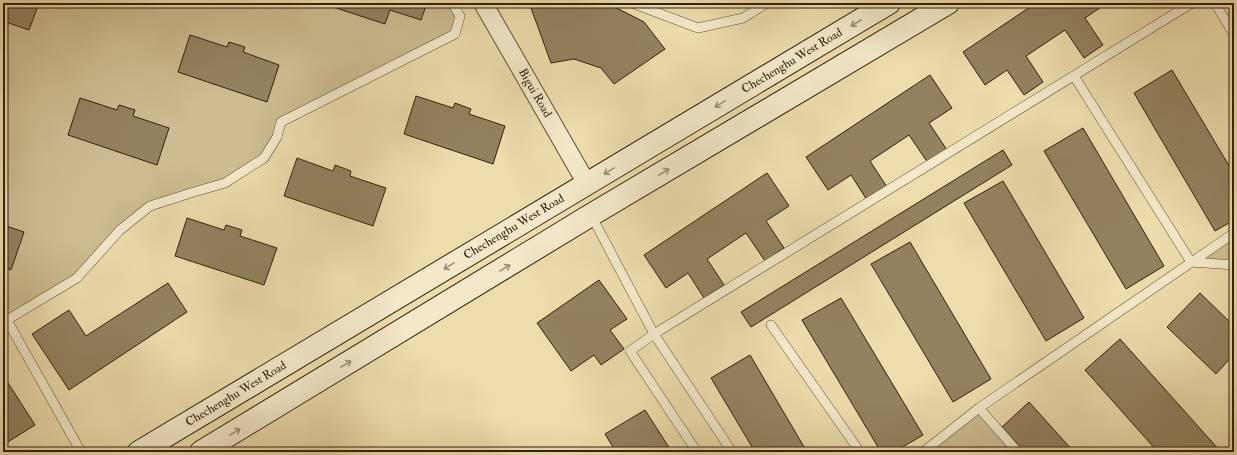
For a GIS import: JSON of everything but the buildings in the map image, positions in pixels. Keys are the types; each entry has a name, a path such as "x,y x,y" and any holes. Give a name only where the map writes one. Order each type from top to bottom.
{"street":[{"name":"Bigui Road","path":"483,3 587,184"},
{"name":"Chechenghu West Road","path":"139,452 889,3"},
{"path":"201,452 948,3"}],"lane":[{"path":"81,452 5,320 77,278 120,230 150,206 225,183 264,158 277,137 281,122 455,34 460,16 452,3"},
{"path":"632,3 698,28 743,18 767,3"},
{"path":"697,452 630,351 654,334 1192,3"},
{"path":"1215,3 1234,34"},
{"path":"1074,76 1191,262"},
{"path":"592,216 654,334 732,452"},
{"path":"923,452 979,408 1234,233"},
{"path":"1191,262 1234,265"},
{"path":"771,325 860,452"},
{"path":"979,408 1018,452"}],"shaded area":[{"path":"3,3 451,3 460,16 455,34 281,122 264,158 225,183 150,206 77,278 3,320"},
{"path":"1234,233 1234,265 1191,262"},
{"path":"979,408 1018,452 923,452"}]}
